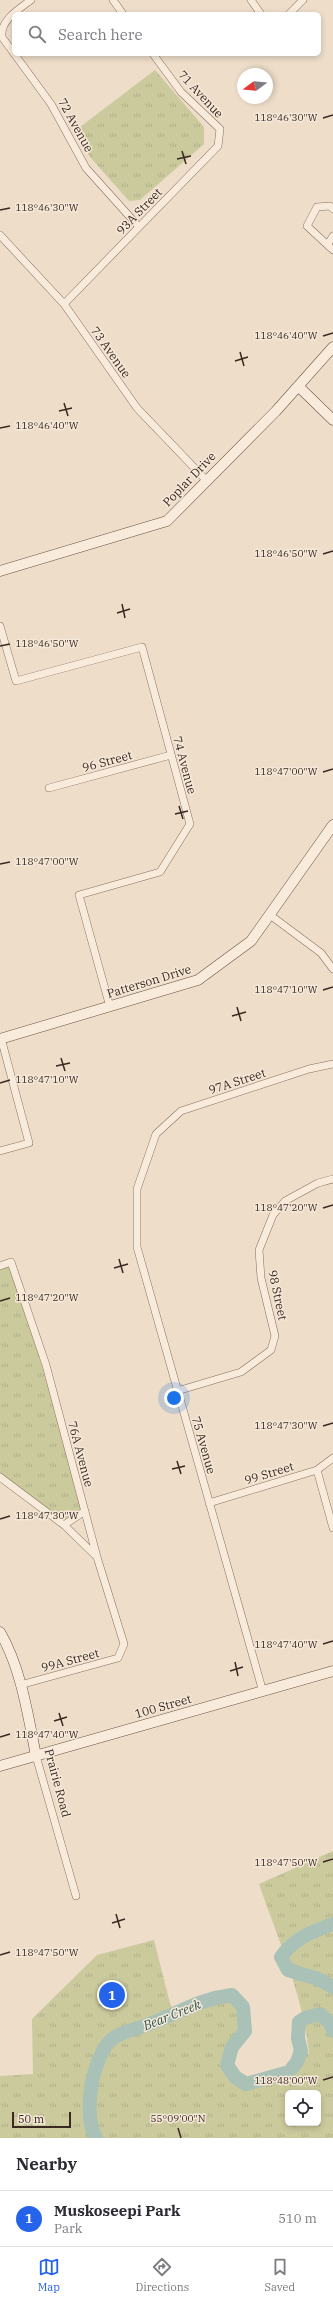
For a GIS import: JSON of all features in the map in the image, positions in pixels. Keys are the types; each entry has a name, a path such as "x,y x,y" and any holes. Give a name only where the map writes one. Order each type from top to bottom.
{"street":[{"path":"16,12 31,0"},
{"path":"113,0 122,12"},
{"path":"251,0 260,12"},
{"path":"290,12 303,0"},
{"path":"0,29 4,21 12,15"},
{"name":"72 Avenue","path":"0,29 5,42 12,51"},
{"name":"72 Avenue","path":"15,56 51,104 86,168 138,227"},
{"name":"71 Avenue","path":"154,56 181,92 220,129"},
{"name":"93A Street","path":"64,304 218,146 220,129"},
{"path":"333,209 330,206 317,207 307,226 330,247 333,236"},
{"name":"73 Avenue","path":"0,235 64,304 136,408 206,480"},
{"name":"Poplar Drive","path":"0,571 166,521 276,411 333,347"},
{"path":"298,386 333,420"},
{"name":"74 Avenue","path":"0,626 16,682 142,646 190,824 160,872 79,895 110,1007"},
{"name":"96 Street","path":"49,788 171,755"},
{"name":"Patterson Drive","path":"0,1038 198,980 252,941 333,825"},
{"path":"270,915 321,952 333,969"},
{"path":"0,1038 29,1143 0,1151"},
{"name":"97A Street","path":"156,1134 181,1111 309,1069 333,1064"},
{"name":"75 Avenue","path":"156,1134 137,1189 137,1248 263,1692"},
{"name":"98 Street","path":"177,1391 241,1372 271,1350 275,1336 261,1278 259,1250 273,1215 285,1201 318,1183 333,1179"},
{"name":"76A Avenue","path":"0,1266 11,1262 46,1365 97,1557 124,1644 121,1651"},
{"name":"99 Street","path":"209,1503 318,1470 333,1458"},
{"path":"318,1470 333,1528"},
{"path":"0,1477 64,1525 97,1557"},
{"path":"64,1525 85,1511"},
{"name":"Prairie Road","path":"0,1632 8,1646 20,1685 36,1756 76,1896"},
{"name":"99A Street","path":"20,1685 118,1658 121,1651"},
{"name":"100 Street","path":"0,1766 333,1671"}],"green space":[{"path":"155,70 204,127 204,144 140,200 129,201 90,157 76,130"},
{"path":"11,1262 85,1511 64,1525 0,1477 0,1266"},
{"path":"333,1851 333,2138 0,2138 0,2076 33,2074 32,2019 97,1955 154,1940 173,2015 201,2002 232,1995 243,2007 245,2031 232,2047 227,2064 235,2077 246,2084 289,2072 297,2062 309,2053 306,2031 296,1989 259,1884"}],"waterway":[{"name":"Bear Creek","path":"333,1924 304,1936 286,1950 281,1957 288,1970 318,1979 333,1987"},
{"name":"Bear Creek","path":"96,2138 92,2128 90,2115 90,2100 95,2069 100,2056 107,2045 119,2035 148,2025 200,2003 232,1995 243,2007 245,2031 232,2047 227,2065 235,2077 246,2084 289,2072 297,2062 301,2051 298,2038 299,2022 305,2018 320,2014 330,2023 333,2031"}],"place":[{"name":"Muskoseepi Park","path":"112,1995"}]}
